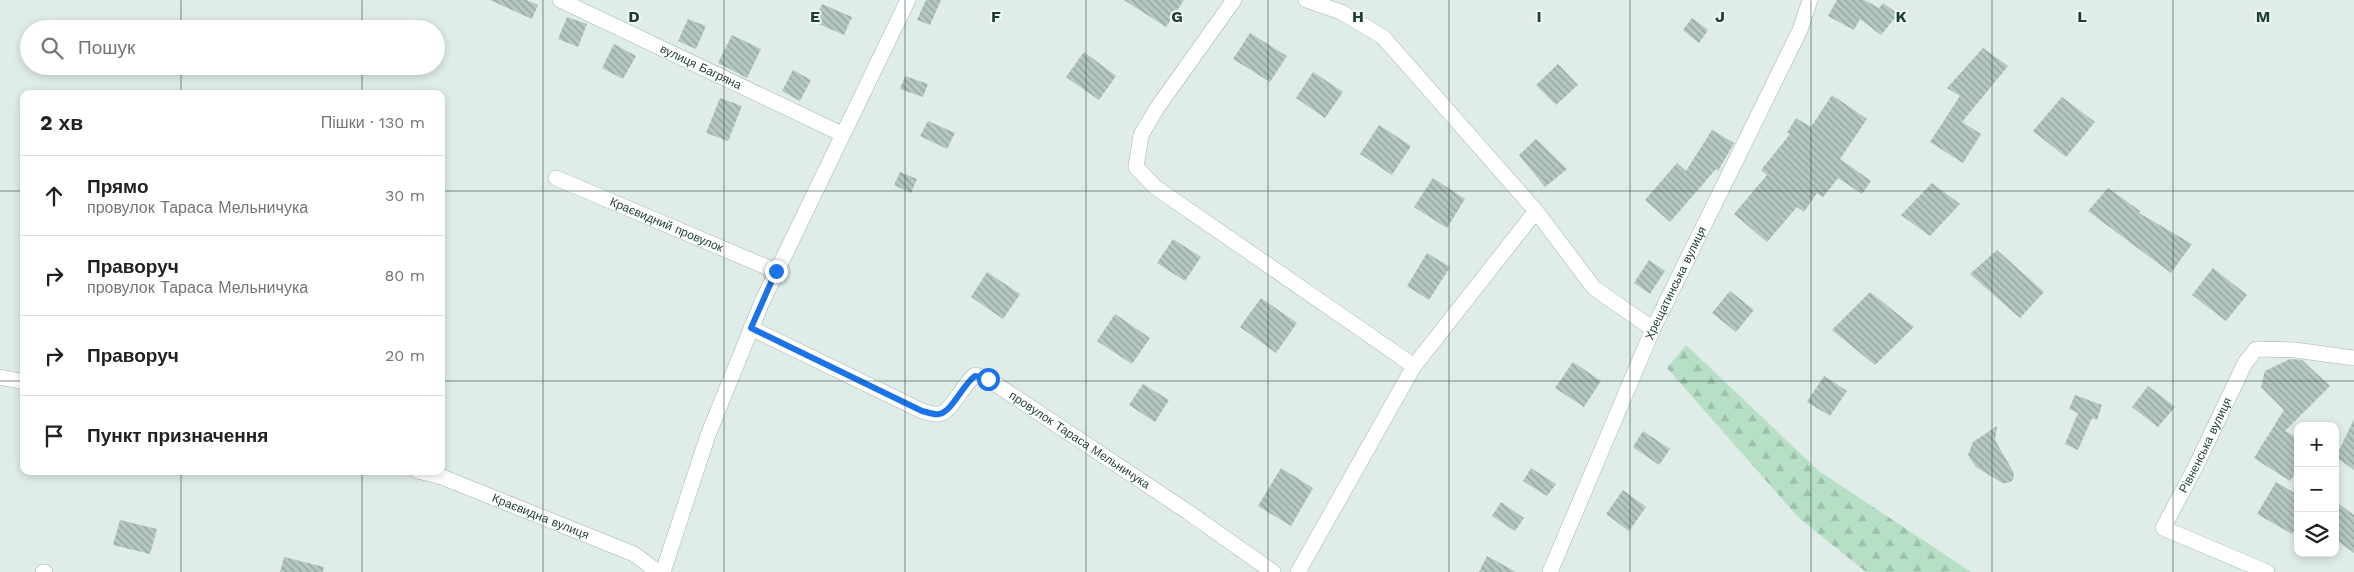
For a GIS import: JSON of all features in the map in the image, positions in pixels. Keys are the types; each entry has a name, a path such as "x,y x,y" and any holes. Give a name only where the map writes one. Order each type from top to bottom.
{"street":[{"name":"вулиця Багряна","path":"560,0 842,134"},
{"path":"663,572 708,435 751,328 776,271 908,0"},
{"path":"1234,0 1156,108 1141,135 1136,167 1155,187 1414,366"},
{"path":"1306,0 1341,12 1383,37 1536,211 1594,288 1654,329"},
{"name":"Хрещатинська вулиця","path":"1550,572 1654,329 1800,30 1810,0"},
{"name":"Краєвидний провулок","path":"556,178 776,271"},
{"path":"1298,572 1414,366 1536,211"},
{"name":"провулок Тараса Мельничука","path":"751,328 922,411 940,414 949,407 969,380 975,376 988,379 1188,512 1273,572"},
{"name":"Рівненська вулиця","path":"2267,572 2163,528 2196,466 2245,363 2256,349 2295,350 2354,358"},
{"path":"0,377 20,381"},
{"name":"Краєвидна вулиця","path":"434,475 634,554 658,572"}],"green space":[{"path":"1686,345 1819,471 1971,572 1866,572 1798,517 1667,368"}],"building":[{"path":"490,0 526,0 538,5 532,19"},
{"path":"926,0 941,0 930,25 917,20"},
{"path":"1124,0 1184,0 1166,27"},
{"path":"1837,0 1864,0 1879,8 1883,3 1898,14 1881,35 1860,19 1854,30 1828,16"},
{"path":"822,4 852,17 844,35 814,22"},
{"path":"567,17 587,24 578,47 558,39"},
{"path":"1692,18 1708,30 1699,43 1683,30"},
{"path":"688,19 706,26 696,49 678,41"},
{"path":"1250,33 1287,56 1270,82 1233,59"},
{"path":"732,35 761,49 747,78 718,63"},
{"path":"614,44 636,56 623,79 602,68"},
{"path":"1983,48 2008,66 1962,122 1981,134 1963,163 1930,142 1960,96 1947,88"},
{"path":"1084,52 1116,76 1099,100 1066,77"},
{"path":"1558,64 1578,85 1556,105 1536,85"},
{"path":"793,70 811,80 800,101 782,91"},
{"path":"1313,72 1343,92 1325,118 1296,98"},
{"path":"905,76 928,84 923,97 900,89"},
{"path":"1832,95 1867,119 1840,159 1871,181 1862,194 1838,178 1823,197 1817,193 1804,212 1797,207 1767,242 1734,214 1767,175 1761,170 1790,134 1787,133 1796,118 1811,127"},
{"path":"2062,97 2095,122 2066,157 2033,131"},
{"path":"720,98 742,106 728,141 706,133"},
{"path":"928,121 955,133 947,149 920,136"},
{"path":"1379,125 1411,146 1392,175 1360,154"},
{"path":"1712,130 1734,143 1718,171 1716,169 1670,222 1645,200 1677,163 1686,171"},
{"path":"1536,139 1567,169 1545,187 1519,155"},
{"path":"900,172 917,179 911,193 894,185"},
{"path":"1433,178 1465,199 1447,228 1414,207"},
{"path":"1932,183 1960,204 1930,236 1901,215"},
{"path":"2108,188 2140,211 2139,213 2192,244 2171,273 2088,211"},
{"path":"1173,239 1201,257 1185,281 1157,263"},
{"path":"1997,250 2044,292 2020,318 1970,274"},
{"path":"1427,253 1450,267 1429,300 1407,286"},
{"path":"1649,260 1665,271 1650,294 1634,283"},
{"path":"2213,268 2247,295 2226,321 2192,295"},
{"path":"987,272 1020,294 1003,319 971,297"},
{"path":"1730,291 1754,310 1736,332 1712,313"},
{"path":"1870,292 1914,327 1875,365 1832,330"},
{"path":"1261,298 1297,323 1276,353 1240,327"},
{"path":"1115,314 1150,338 1132,364 1097,341"},
{"path":"2290,359 2302,360 2330,386 2285,431 2294,437 2294,476 2290,481 2254,458 2284,410 2261,387 2265,371"},
{"path":"1573,362 1601,381 1584,407 1555,388"},
{"path":"1824,376 1847,391 1830,416 1807,402"},
{"path":"1143,384 1169,400 1155,422 1129,405"},
{"path":"2148,386 2175,407 2158,427 2132,407"},
{"path":"2075,395 2102,405 2097,420 2092,418 2078,450 2065,444 2078,413 2069,409"},
{"path":"2354,419 2354,470 2339,459 2339,451"},
{"path":"1997,426 1995,440 2014,473 2013,480 2008,483 2002,483 1976,467 1968,455 1973,442"},
{"path":"1643,431 1670,449 1659,465 1633,447"},
{"path":"1281,468 1313,488 1291,526 1258,506"},
{"path":"1531,468 1556,484 1547,496 1523,481"},
{"path":"2276,482 2294,493 2294,531 2292,534 2257,514"},
{"path":"1623,490 1646,507 1629,531 1606,514"},
{"path":"1501,502 1524,518 1515,531 1492,516"},
{"path":"2339,504 2354,515 2354,553 2339,542"},
{"path":"120,520 157,529 150,554 113,545"},
{"path":"1487,556 1516,572 1479,572"},
{"path":"284,557 324,567 323,572 280,572"}],"route":[{"path":"776,271 751,328 922,411 940,414 949,407 969,380 975,376 988,379"}]}
